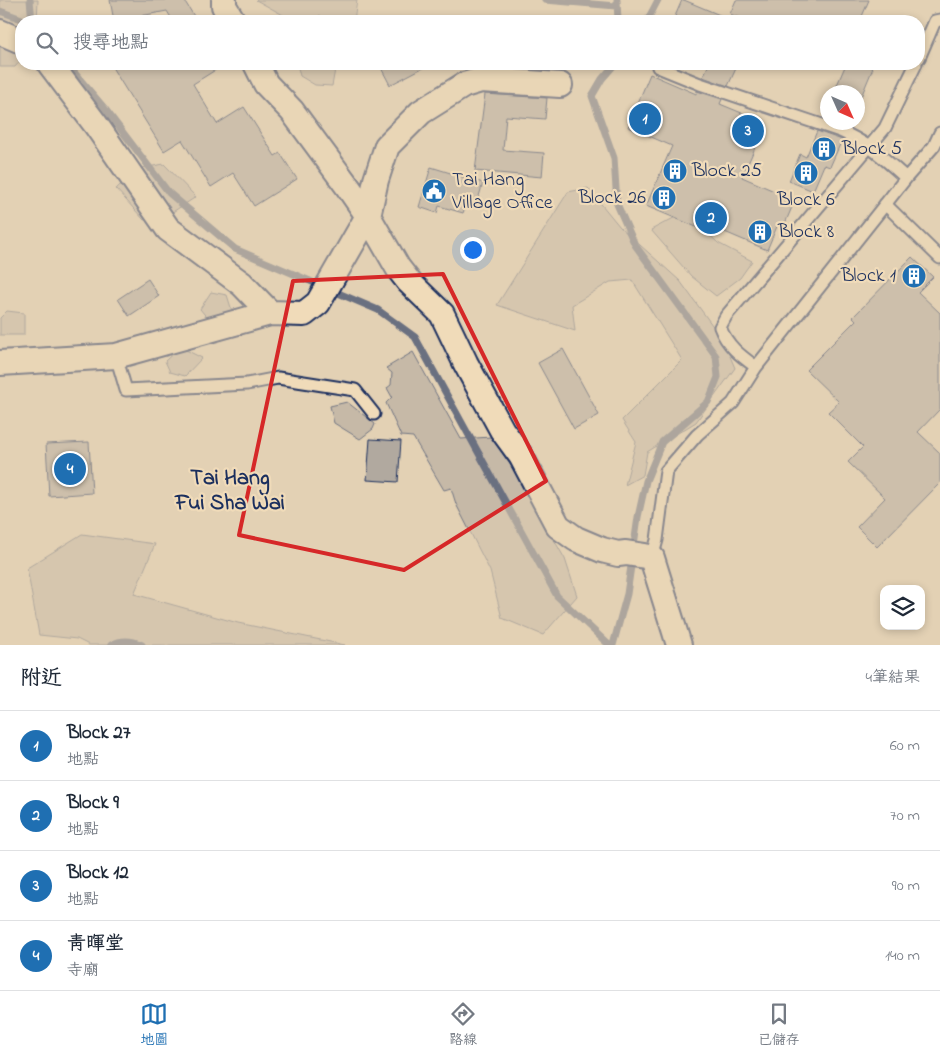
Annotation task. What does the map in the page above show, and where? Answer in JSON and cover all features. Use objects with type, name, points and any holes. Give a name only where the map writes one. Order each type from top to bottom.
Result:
[{"type":"street","points":[[224,0],[224,6],[230,15]]},
{"type":"street","points":[[0,32],[15,38]]},
{"type":"street","points":[[55,70],[96,125],[168,229],[200,255],[242,284],[270,313]]},
{"type":"street","points":[[259,70],[266,84],[292,111],[368,216],[398,268],[409,282],[442,314],[466,364],[502,430],[520,456],[558,526],[576,539],[602,550],[618,554],[641,556],[679,645]]},
{"type":"street","points":[[0,363],[116,356],[270,313],[304,314],[318,303],[368,216],[376,180],[387,146],[421,112],[464,85],[481,80],[560,85]]},
{"type":"lane","points":[[925,44],[935,21],[940,20]]},
{"type":"lane","points":[[666,70],[708,87],[859,139],[871,147],[906,178]]},
{"type":"lane","points":[[756,367],[739,355],[724,338],[720,328],[726,316],[886,128],[913,70]]},
{"type":"lane","points":[[641,556],[656,540],[666,471],[698,435],[733,403],[756,367],[885,204],[934,146],[940,133]]},
{"type":"lane","points":[[885,204],[940,258]]},
{"type":"lane","points":[[116,356],[126,390],[247,384],[278,378],[355,390],[374,414]]},
{"type":"highlighted area","points":[[443,274],[546,481],[404,570],[239,535],[293,281]]},
{"type":"shaded area","points":[[0,0],[38,0],[37,15],[15,15],[15,67],[0,67]]},
{"type":"shaded area","points":[[256,0],[357,0],[355,15],[283,15]]},
{"type":"shaded area","points":[[298,70],[335,70],[332,86],[315,85],[300,76]]},
{"type":"shaded area","points":[[164,164],[196,197],[171,213],[144,220],[116,189],[137,169]]},
{"type":"shaded area","points":[[588,188],[620,227],[680,281],[723,340],[735,368],[696,422],[647,452],[643,475],[625,485],[636,442],[622,420],[682,360],[632,280],[610,282],[572,305],[575,331],[497,305],[568,192]]},
{"type":"shaded area","points":[[685,212],[718,243],[752,261],[740,278],[716,296],[691,276],[651,230]]},
{"type":"shaded area","points":[[211,292],[227,295],[233,314],[209,320],[200,309]]},
{"type":"shaded area","points":[[7,311],[24,313],[24,335],[0,335],[0,318]]},
{"type":"shaded area","points":[[180,347],[202,358],[185,376],[170,372],[165,361]]},
{"type":"shaded area","points":[[413,352],[461,439],[491,437],[541,509],[553,538],[565,559],[577,596],[543,635],[502,618],[490,571],[456,504],[451,488],[444,490],[413,437],[401,436],[386,403],[392,397],[387,388],[391,385],[392,373],[386,368]]},
{"type":"shaded area","points":[[347,402],[375,424],[373,429],[360,439],[334,423],[330,406]]},
{"type":"shaded area","points":[[82,534],[155,544],[134,594],[238,623],[345,645],[89,645],[77,639],[39,635],[27,568]]},
{"type":"building","points":[[110,0],[184,0],[193,15],[169,15],[167,11],[146,15],[113,15]]},
{"type":"building","points":[[682,0],[684,0],[720,15],[676,15]]},
{"type":"building","points":[[736,0],[869,0],[863,15],[730,14]]},
{"type":"building","points":[[114,70],[215,70],[193,84],[217,124],[244,107],[275,156],[280,153],[297,179],[254,206],[233,173],[211,187],[182,140],[164,151]]},
{"type":"building","points":[[382,70],[419,70],[390,85]]},
{"type":"building","points":[[706,70],[735,70],[728,86],[703,77]]},
{"type":"building","points":[[843,70],[872,70],[865,87],[865,85],[837,85]]},
{"type":"building","points":[[650,74],[696,94],[697,91],[722,99],[720,104],[766,123],[742,177],[795,200],[784,226],[778,224],[767,250],[720,230],[718,236],[646,206],[672,146],[628,127]]},
{"type":"building","points":[[485,94],[547,98],[545,119],[506,116],[503,150],[544,153],[542,177],[475,171]]},
{"type":"building","points":[[817,131],[842,140],[830,167],[824,165],[813,191],[789,181],[800,154],[806,157]]},
{"type":"building","points":[[431,167],[483,183],[476,206],[467,203],[463,213],[439,206],[437,213],[419,207]]},
{"type":"building","points":[[912,257],[933,277],[918,292],[940,313],[940,409],[918,432],[940,453],[940,483],[877,547],[857,527],[885,498],[848,462],[863,447],[828,412],[839,402],[806,370],[856,320],[853,317]]},
{"type":"building","points":[[148,279],[159,296],[129,316],[118,299]]},
{"type":"building","points":[[563,349],[599,415],[574,429],[538,363]]},
{"type":"building","points":[[370,439],[401,441],[398,482],[367,480]]},
{"type":"building","points":[[89,442],[92,493],[49,496],[46,444]]},
{"type":"waterway","points":[[30,0],[31,15]]},
{"type":"waterway","points":[[545,0],[616,6]]},
{"type":"waterway","points":[[617,0],[618,15]]},
{"type":"waterway","points":[[650,15],[658,0]]},
{"type":"waterway","points":[[0,11],[15,17]]},
{"type":"waterway","points":[[72,70],[106,110],[169,193],[235,249],[378,310],[415,337],[557,596],[609,645]]},
{"type":"waterway","points":[[610,70],[592,96],[614,158],[617,204],[635,245],[716,356],[718,377],[708,402],[662,442],[646,481],[638,517],[627,594],[613,645]]},
{"type":"waterway","points":[[111,645],[127,641],[142,645]]},
{"type":"place","name":"Block 27","points":[[645,119]]},
{"type":"place","name":"Block 12","points":[[748,131]]},
{"type":"place","name":"Block 5","points":[[824,149]]},
{"type":"place","name":"Block 25","points":[[675,171]]},
{"type":"place","name":"Block 6","points":[[806,173]]},
{"type":"place","name":"Tai Hang Village Office","points":[[434,191]]},
{"type":"place","name":"Block 26","points":[[664,198]]},
{"type":"place","name":"Block 9","points":[[711,218]]},
{"type":"place","name":"Block 8","points":[[760,232]]},
{"type":"place","name":"Block 1","points":[[914,276]]},
{"type":"place","name":"青暉堂","points":[[70,469]]},
{"type":"district","name":"Tai Hang Fui Sha Wai","points":[[230,492]]}]
